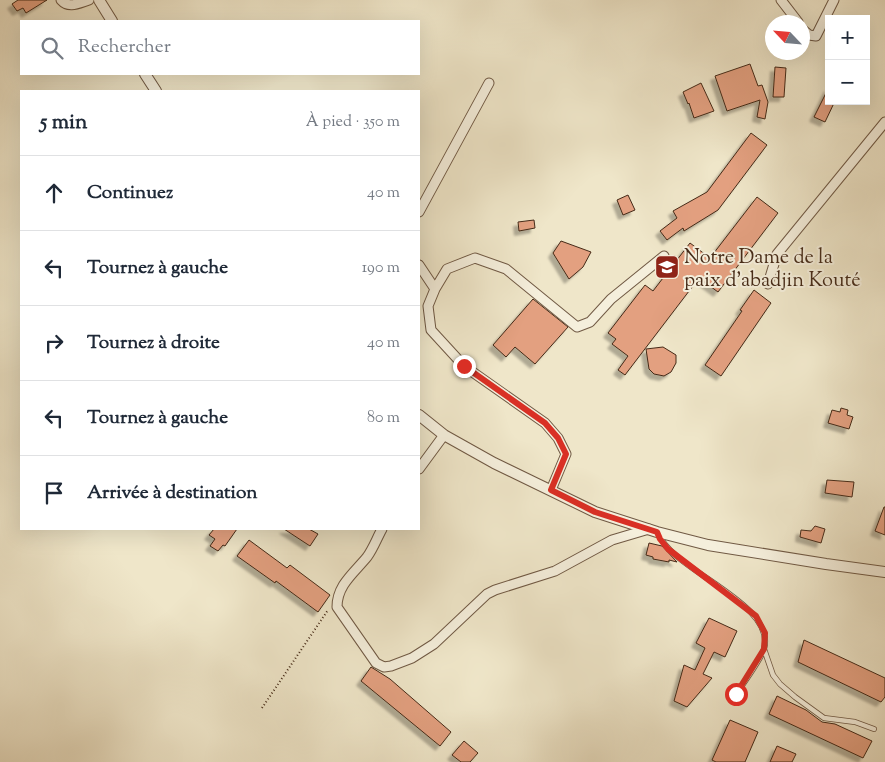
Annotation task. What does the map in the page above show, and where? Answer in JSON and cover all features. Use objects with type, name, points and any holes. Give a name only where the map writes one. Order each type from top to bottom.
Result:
[{"type":"street","points":[[61,0],[64,4],[72,6],[89,0]]},
{"type":"street","points":[[99,0],[111,20]]},
{"type":"street","points":[[781,0],[793,15]]},
{"type":"street","points":[[810,35],[816,36],[834,0]]},
{"type":"street","points":[[146,75],[155,90]]},
{"type":"street","points":[[420,210],[489,83]]},
{"type":"street","points":[[768,284],[777,254],[885,122]]},
{"type":"street","points":[[551,490],[566,454],[558,438],[545,423],[464,366],[431,330],[428,306],[434,289],[447,269],[475,258],[506,269],[577,327],[590,322],[611,299],[664,256]]},
{"type":"street","points":[[420,267],[434,289]]},
{"type":"street","points":[[420,416],[444,435],[494,463],[595,512],[708,545],[885,572]]},
{"type":"street","points":[[420,468],[444,435]]},
{"type":"street","points":[[381,530],[368,555],[342,585],[337,596],[337,606],[376,662],[384,666],[392,666],[412,658],[434,644],[487,594],[555,571],[612,540],[653,530]]},
{"type":"lane","points":[[653,530],[668,549],[756,616],[765,633],[764,649],[773,675],[780,684],[824,718],[855,722],[874,729]]},
{"type":"lane","points":[[736,694],[764,649]]},
{"type":"path","points":[[262,708],[337,596]]},
{"type":"building","points":[[18,0],[47,0],[26,13],[23,8],[17,11],[12,4]]},
{"type":"building","points":[[750,64],[758,86],[762,85],[768,102],[765,119],[757,117],[760,100],[727,111],[715,76]]},
{"type":"building","points":[[775,67],[786,68],[784,97],[773,97]]},
{"type":"building","points":[[701,83],[714,111],[694,118],[683,92]]},
{"type":"building","points":[[825,95],[825,105],[833,105],[825,122],[814,117]]},
{"type":"building","points":[[751,133],[767,145],[718,210],[684,231],[683,228],[667,240],[660,231],[677,218],[673,211],[707,192]]},
{"type":"building","points":[[628,195],[635,210],[623,215],[617,200]]},
{"type":"building","points":[[757,197],[778,213],[718,292],[699,278],[625,375],[618,370],[628,356],[612,344],[616,339],[608,333],[645,285],[653,291],[690,243],[710,258]]},
{"type":"building","points":[[534,220],[535,228],[519,231],[518,222]]},
{"type":"building","points":[[561,241],[591,252],[583,267],[569,279],[553,253]]},
{"type":"building","points":[[754,290],[771,303],[721,376],[705,365]]},
{"type":"building","points":[[533,299],[568,327],[535,364],[515,347],[506,357],[493,345]]},
{"type":"building","points":[[663,347],[676,355],[676,363],[671,372],[664,376],[654,374],[649,369],[646,349]]},
{"type":"building","points":[[841,408],[848,410],[847,415],[853,417],[849,429],[828,423],[832,410],[840,412]]},
{"type":"building","points":[[827,480],[854,482],[852,497],[825,493]]},
{"type":"building","points":[[885,507],[885,535],[875,531]]},
{"type":"building","points":[[815,526],[825,529],[821,543],[800,537],[801,530],[811,531]]},
{"type":"building","points":[[213,530],[236,530],[225,546],[223,545],[218,551],[210,546],[215,539],[209,535]]},
{"type":"building","points":[[286,530],[311,530],[318,534],[310,546]]},
{"type":"building","points":[[249,540],[287,568],[290,565],[330,595],[318,612],[276,581],[275,583],[237,556]]},
{"type":"building","points":[[649,543],[662,546],[677,562],[653,559],[653,557],[646,555]]},
{"type":"building","points":[[709,618],[737,631],[725,657],[714,652],[703,674],[712,678],[687,707],[674,701],[684,665],[695,670],[705,648],[696,643]]},
{"type":"building","points":[[804,640],[885,678],[885,697],[881,702],[798,662]]},
{"type":"building","points":[[371,667],[390,679],[451,732],[440,746],[361,681]]},
{"type":"building","points":[[777,696],[806,710],[822,722],[835,724],[872,741],[863,758],[769,714]]},
{"type":"building","points":[[730,720],[758,732],[745,762],[716,762],[712,760]]},
{"type":"building","points":[[464,741],[478,753],[470,762],[461,762],[452,755]]},
{"type":"building","points":[[777,746],[796,754],[792,762],[770,762]]},
{"type":"place","name":"Notre Dame de la paix d'abadjin Kouté","points":[[667,267]]},
{"type":"route","points":[[464,366],[545,423],[558,438],[566,454],[551,490],[595,512],[657,532],[668,549],[756,616],[765,633],[764,649],[736,694]]}]
